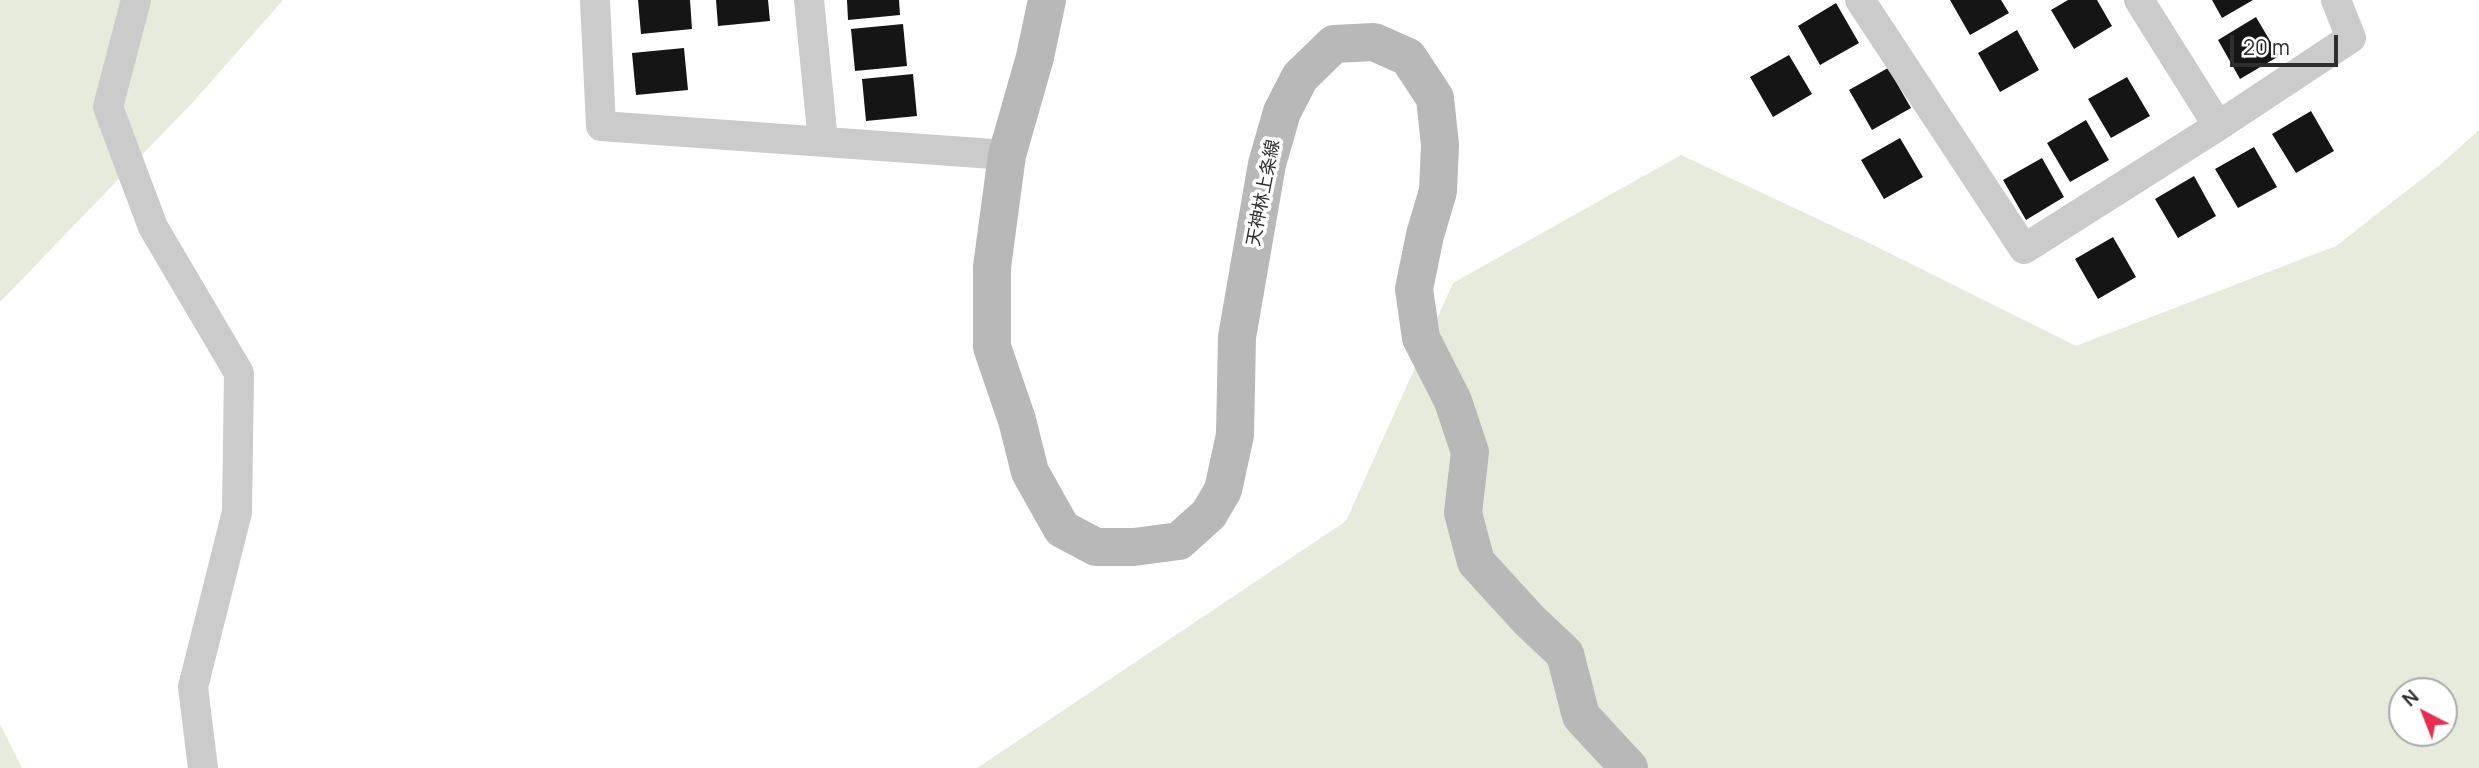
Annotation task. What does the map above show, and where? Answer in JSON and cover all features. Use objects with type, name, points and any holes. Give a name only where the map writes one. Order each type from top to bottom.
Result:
[{"type":"main road","name":"天神林上条線","points":[[1047,0],[1035,57],[1007,155],[992,267],[992,347],[1017,420],[1030,472],[1062,528],[1096,547],[1134,547],[1178,541],[1209,514],[1223,490],[1235,435],[1237,337],[1267,164],[1282,112],[1300,77],[1334,44],[1374,42],[1408,57],[1435,98],[1440,145],[1438,191],[1416,276],[1415,301],[1420,338],[1454,401],[1470,452],[1463,513],[1476,562],[1529,620],[1565,654],[1581,716],[1629,768]]},
{"type":"street","points":[[136,0],[108,107],[153,227],[239,373],[237,512],[193,687],[203,768]]},
{"type":"street","points":[[595,0],[601,126],[1007,155]]},
{"type":"street","points":[[809,0],[823,141]]},
{"type":"street","points":[[1860,0],[2024,249],[2351,38],[2336,0]]},
{"type":"street","points":[[2138,0],[2218,126]]},
{"type":"green space","points":[[0,0],[283,0],[194,101],[0,302]]},
{"type":"green space","points":[[2479,130],[2479,768],[977,768],[1346,521],[1453,283],[1681,155],[1869,243],[2076,346],[2336,246],[2441,164]]},
{"type":"green space","points":[[0,724],[22,768],[0,768]]},
{"type":"building","points":[[638,0],[690,0],[692,29],[641,34]]},
{"type":"building","points":[[716,0],[768,0],[770,21],[718,26]]},
{"type":"building","points":[[847,0],[899,0],[900,15],[848,20]]},
{"type":"building","points":[[1950,0],[2001,0],[2009,13],[1970,35]]},
{"type":"building","points":[[2068,0],[2097,0],[2112,26],[2074,49],[2051,10]]},
{"type":"building","points":[[2212,0],[2253,0],[2222,18]]},
{"type":"building","points":[[1836,3],[1859,43],[1820,65],[1798,26]]},
{"type":"building","points":[[2256,17],[2279,56],[2240,79],[2218,40]]},
{"type":"building","points":[[903,24],[907,66],[855,71],[851,29]]},
{"type":"building","points":[[2017,30],[2039,70],[2000,92],[1978,53]]},
{"type":"building","points":[[684,48],[688,90],[636,95],[632,53]]},
{"type":"building","points":[[1789,55],[1812,94],[1773,117],[1750,77]]},
{"type":"building","points":[[1888,68],[1911,108],[1872,130],[1849,90]]},
{"type":"building","points":[[913,74],[917,116],[866,121],[862,79]]},
{"type":"building","points":[[2127,77],[2150,116],[2111,138],[2088,99]]},
{"type":"building","points":[[2311,111],[2334,151],[2296,173],[2272,134]]},
{"type":"building","points":[[2086,120],[2109,160],[2070,182],[2047,143]]},
{"type":"building","points":[[1900,138],[1923,177],[1884,199],[1861,160]]},
{"type":"building","points":[[2254,147],[2277,187],[2238,208],[2215,169]]},
{"type":"building","points":[[2042,158],[2064,197],[2026,220],[2003,180]]},
{"type":"building","points":[[2194,176],[2216,216],[2178,238],[2155,199]]},
{"type":"building","points":[[2113,237],[2136,277],[2098,299],[2075,259]]}]
